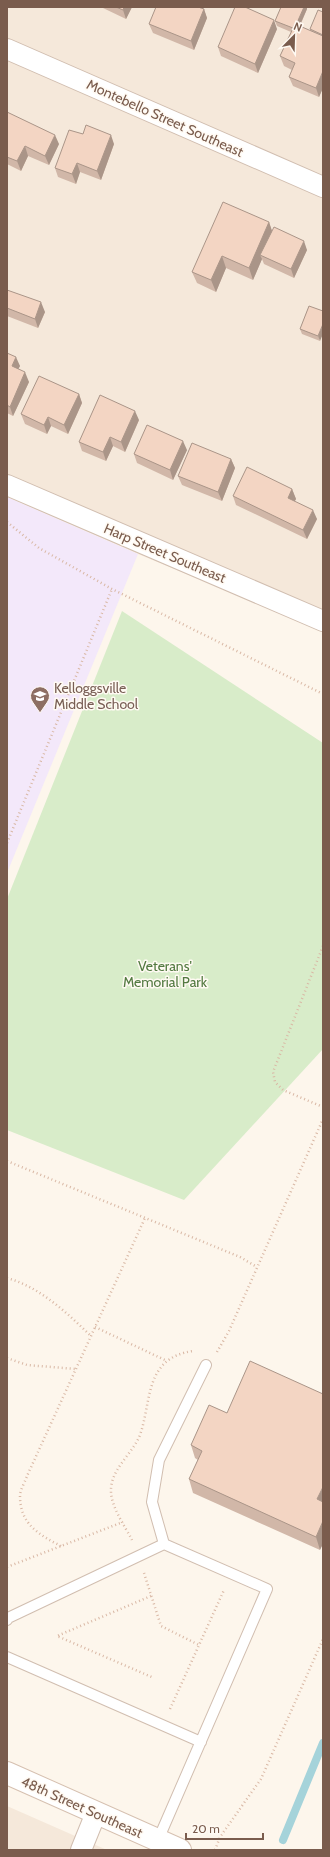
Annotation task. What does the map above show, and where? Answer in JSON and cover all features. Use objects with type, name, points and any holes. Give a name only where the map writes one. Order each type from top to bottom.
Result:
[{"type":"street","name":"Montebello Street Southeast","points":[[7,49],[323,187]]},
{"type":"street","name":"Harp Street Southeast","points":[[7,485],[323,621]]},
{"type":"street","name":"48th Street Southeast","points":[[7,1773],[180,1850]]},
{"type":"street","points":[[81,1850],[96,1812]]},
{"type":"lane","points":[[164,1544],[152,1502],[159,1460],[206,1365]]},
{"type":"lane","points":[[7,1620],[8,1618],[164,1544],[267,1589],[158,1840]]},
{"type":"lane","points":[[7,1657],[200,1742]]},
{"type":"path","points":[[7,522],[39,548],[112,589],[323,694]]},
{"type":"path","points":[[7,843],[112,589]]},
{"type":"path","points":[[323,946],[273,1072],[275,1082],[283,1090],[323,1107]]},
{"type":"path","points":[[7,1161],[240,1257],[257,1267]]},
{"type":"path","points":[[61,1546],[31,1528],[23,1515],[20,1495],[27,1476],[145,1218]]},
{"type":"path","points":[[7,1278],[19,1281],[58,1305],[91,1336]]},
{"type":"path","points":[[95,1327],[167,1361]]},
{"type":"path","points":[[7,1358],[27,1365],[76,1369]]},
{"type":"path","points":[[7,1567],[123,1522]]},
{"type":"path","points":[[162,1726],[231,1573]]},
{"type":"path","points":[[151,1596],[57,1636],[154,1678]]},
{"type":"path","points":[[215,1850],[220,1837],[261,1779],[323,1639]]},
{"type":"shaded area","points":[[7,7],[323,7],[323,630],[138,554],[7,497]]},
{"type":"shaded area","name":"Kelloggsville Middle School","points":[[7,497],[138,554],[7,873]]},
{"type":"shaded area","points":[[7,1806],[107,1850],[7,1850]]},
{"type":"green space","name":"Veterans' Memorial Park","points":[[122,611],[323,743],[323,1049],[184,1200],[7,1130],[7,899]]},
{"type":"building","points":[[116,7],[124,7],[123,10]]},
{"type":"building","points":[[156,7],[198,7],[204,9],[191,41],[149,24]]},
{"type":"building","points":[[235,7],[245,7],[274,20],[255,64],[218,47]]},
{"type":"building","points":[[281,7],[304,7],[296,25],[295,24],[293,28],[275,21]]},
{"type":"building","points":[[318,10],[323,12],[323,35],[310,29]]},
{"type":"building","points":[[295,24],[323,36],[323,71],[316,88],[289,77],[295,63],[280,56]]},
{"type":"building","points":[[7,112],[55,135],[45,156],[25,146],[17,161],[7,157]]},
{"type":"building","points":[[86,125],[111,135],[97,171],[77,163],[72,174],[55,168],[69,130],[83,134]]},
{"type":"building","points":[[223,202],[269,222],[249,268],[222,256],[211,280],[192,272]]},
{"type":"building","points":[[274,227],[304,241],[291,269],[260,255]]},
{"type":"building","points":[[7,290],[41,302],[35,319],[7,308]]},
{"type":"building","points":[[309,306],[323,311],[323,324],[318,336],[300,329]]},
{"type":"building","points":[[7,353],[16,357],[12,366],[25,372],[10,407],[7,405]]},
{"type":"building","points":[[39,376],[79,394],[64,425],[48,417],[44,425],[21,414]]},
{"type":"building","points":[[100,395],[135,411],[121,442],[110,437],[103,452],[79,442]]},
{"type":"building","points":[[147,425],[183,441],[170,470],[134,454]]},
{"type":"building","points":[[192,443],[231,459],[218,492],[178,476]]},
{"type":"building","points":[[247,467],[292,489],[288,498],[313,510],[303,530],[233,496]]},
{"type":"building","points":[[250,1361],[323,1394],[323,1487],[317,1499],[323,1502],[323,1521],[316,1537],[189,1479],[202,1451],[191,1445],[209,1405],[227,1413]]},
{"type":"waterway","points":[[283,1840],[323,1743]]},
{"type":"place","name":"Kelloggsville Middle School","points":[[40,713]]}]
